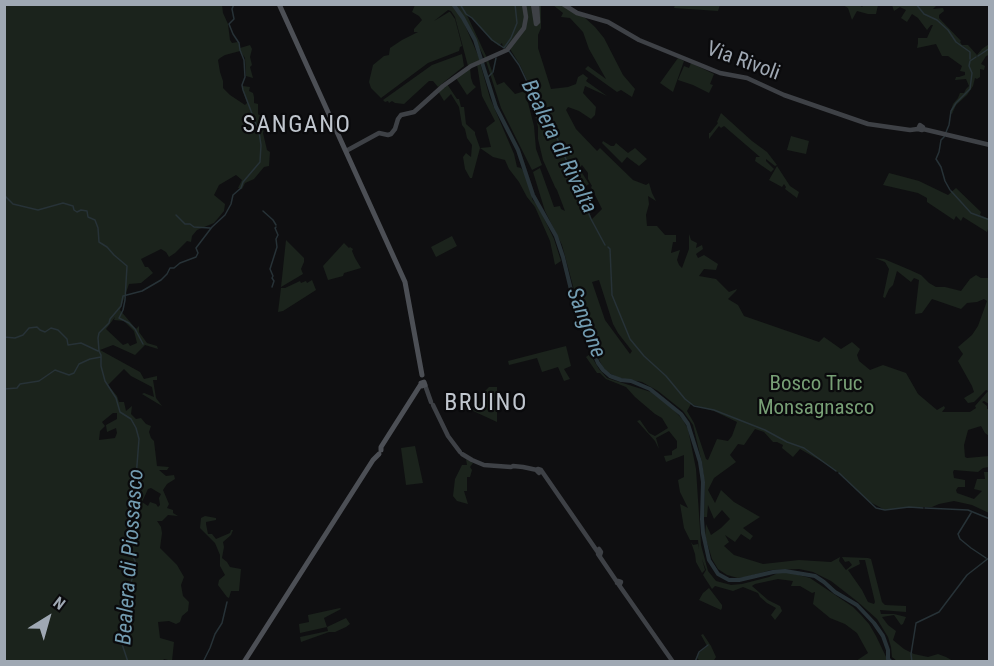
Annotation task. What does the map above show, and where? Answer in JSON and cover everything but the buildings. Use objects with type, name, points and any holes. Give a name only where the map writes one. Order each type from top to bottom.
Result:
[{"type":"main road","points":[[244,662],[423,382],[405,282],[279,4]]},
{"type":"street","points":[[346,151],[379,134],[391,134],[399,117],[403,114],[413,113],[447,83],[478,63],[508,50],[524,28],[526,22],[524,4]]},
{"type":"street","points":[[533,4],[536,24],[538,22],[537,4]]},
{"type":"street","name":"Via Rivoli","points":[[563,4],[577,13],[611,23],[635,38],[720,74],[754,81],[867,124],[910,130],[920,129],[990,145]]},
{"type":"street","points":[[423,382],[450,441],[462,453],[475,462],[487,465],[523,467],[537,471],[547,480],[673,662]]},
{"type":"green space","points":[[675,4],[720,5],[718,11],[674,8]]},
{"type":"green space","points":[[4,5],[222,5],[232,43],[238,42],[240,48],[250,45],[252,49],[250,67],[253,78],[246,76],[245,58],[240,51],[225,55],[218,60],[223,88],[245,105],[247,103],[242,88],[243,86],[250,87],[249,91],[253,93],[254,103],[258,104],[258,114],[262,115],[266,124],[263,133],[267,150],[270,152],[269,166],[264,167],[254,179],[245,183],[242,189],[238,188],[242,180],[236,175],[219,185],[214,195],[225,204],[224,211],[214,223],[197,230],[191,242],[187,241],[169,257],[161,249],[141,259],[145,267],[153,273],[141,283],[129,284],[120,310],[136,329],[139,326],[139,332],[147,343],[157,346],[158,349],[145,345],[135,355],[113,345],[100,350],[140,372],[144,379],[157,376],[157,380],[153,380],[156,398],[162,406],[142,394],[154,397],[152,387],[131,376],[124,369],[108,385],[119,402],[124,402],[126,411],[132,406],[131,414],[151,426],[149,432],[154,441],[157,466],[169,467],[167,470],[159,470],[166,476],[174,475],[175,479],[163,490],[169,504],[167,508],[173,510],[173,513],[178,516],[168,515],[162,521],[157,521],[162,533],[160,548],[177,565],[184,577],[181,585],[183,596],[189,602],[188,611],[182,616],[180,622],[176,624],[169,621],[158,622],[160,638],[174,642],[172,661],[164,659],[162,662],[5,661]],"holes":[[[115,317],[114,320],[124,321],[134,331],[137,343],[130,346],[128,343],[123,345],[106,329]],[[113,413],[117,413],[117,419],[106,425],[107,432],[116,428],[115,438],[99,440],[100,431],[105,426],[102,422]],[[151,488],[161,494],[158,507],[150,502],[148,506],[142,502],[148,489]]]},
{"type":"green space","name":"Bosco Truc Monsagnasco","points":[[415,5],[541,5],[538,48],[551,89],[576,84],[578,77],[583,74],[588,78],[586,81],[607,96],[585,86],[583,93],[596,107],[595,115],[591,119],[568,107],[566,110],[576,129],[597,151],[600,148],[633,180],[646,185],[649,183],[656,201],[648,196],[647,226],[657,226],[665,235],[676,235],[676,242],[673,242],[671,253],[680,250],[677,260],[679,265],[682,268],[689,249],[689,234],[691,240],[697,243],[696,248],[702,245],[703,249],[696,254],[698,258],[704,255],[718,264],[716,270],[704,269],[699,276],[716,279],[729,292],[737,289],[728,299],[738,305],[744,316],[819,342],[824,337],[841,349],[852,342],[860,349],[857,355],[859,361],[870,370],[883,365],[906,373],[918,394],[937,410],[944,406],[942,412],[970,412],[976,408],[975,406],[988,391],[986,390],[974,402],[968,403],[964,398],[974,392],[958,361],[963,354],[958,347],[972,335],[978,326],[987,301],[984,299],[967,303],[961,309],[932,299],[922,313],[915,314],[919,280],[914,278],[911,282],[897,271],[893,285],[885,298],[883,297],[889,269],[885,262],[875,258],[884,259],[921,275],[936,287],[961,291],[976,275],[989,278],[989,404],[982,402],[989,409],[989,436],[981,426],[968,430],[964,445],[965,457],[989,456],[989,467],[978,472],[954,470],[953,472],[954,478],[965,480],[965,487],[958,487],[957,493],[974,499],[982,491],[974,489],[977,479],[985,479],[984,472],[989,472],[989,513],[972,505],[954,501],[932,507],[885,510],[868,501],[839,473],[821,461],[800,449],[793,457],[782,448],[783,445],[773,442],[764,432],[755,429],[744,445],[738,444],[730,455],[736,462],[714,478],[708,490],[715,503],[721,490],[734,502],[760,517],[743,528],[753,536],[750,540],[741,534],[735,542],[725,535],[729,542],[724,546],[734,555],[763,564],[799,560],[831,562],[840,557],[839,561],[846,570],[852,565],[849,561],[845,562],[842,557],[871,559],[882,602],[885,605],[906,606],[906,612],[880,610],[881,614],[894,614],[906,617],[901,625],[894,615],[882,617],[896,631],[893,640],[914,654],[928,657],[938,654],[953,661],[897,661],[892,657],[888,637],[877,619],[831,581],[813,572],[799,569],[771,570],[738,578],[718,569],[712,559],[705,536],[706,524],[711,535],[730,519],[722,510],[714,519],[708,505],[707,517],[704,517],[705,485],[693,425],[683,411],[658,391],[642,382],[619,378],[604,370],[595,351],[577,301],[562,245],[545,211],[533,172],[540,168],[554,207],[560,206],[565,211],[543,160],[527,80],[510,49],[503,48],[502,43],[499,46],[491,40],[467,15],[487,58],[485,59],[466,21],[464,23],[480,60],[468,66],[455,17],[451,11],[448,10],[434,21],[450,12],[455,19],[462,46],[459,51],[428,63],[381,98],[371,88],[369,82],[373,65],[384,56],[389,55],[390,48],[418,32],[414,32],[414,29],[422,20],[412,12]],"holes":[[[582,165],[588,173],[591,187],[602,209],[592,219],[580,190],[589,184],[579,168]],[[599,280],[613,324],[632,351],[630,354],[605,320],[592,282]],[[691,404],[714,411],[737,422],[728,441],[717,439],[708,460],[687,411]],[[859,560],[865,560],[874,604],[868,602],[848,570],[860,564]]]},
{"type":"green space","points":[[553,5],[561,5],[583,16],[595,27],[604,38],[623,75],[635,89],[632,97],[621,90],[617,92],[585,69],[588,66],[606,79],[589,49],[583,32],[570,18],[561,17],[563,13]]},
{"type":"green space","points":[[843,5],[862,7],[878,5],[876,14],[857,11],[852,20],[848,8]]},
{"type":"green space","points":[[892,5],[937,5],[933,9],[943,8],[944,11],[939,18],[961,41],[962,45],[968,45],[977,55],[989,44],[989,55],[981,64],[985,66],[984,70],[980,69],[980,77],[975,78],[973,86],[956,105],[952,114],[950,113],[953,104],[960,93],[964,93],[969,86],[966,79],[955,80],[956,77],[965,75],[965,72],[960,71],[962,66],[948,56],[942,56],[936,44],[917,48],[918,38],[927,38],[933,25],[927,30],[912,14],[907,22],[901,18],[906,10],[900,7],[894,11]]},
{"type":"green space","points":[[462,54],[464,66],[438,87],[433,81],[429,81],[404,104],[392,101],[389,103],[383,100],[432,65]]},
{"type":"green space","points":[[678,58],[684,61],[673,92],[660,83]]},
{"type":"green space","points":[[488,60],[497,85],[504,82],[515,94],[525,91],[534,126],[536,149],[542,165],[532,170],[501,108],[486,61]]},
{"type":"green space","points":[[480,63],[490,98],[514,154],[517,167],[521,168],[529,178],[532,199],[538,206],[554,239],[561,261],[555,265],[550,241],[535,207],[505,160],[493,157],[480,148],[491,147],[486,128],[495,121],[482,96],[477,64]]},
{"type":"green space","points":[[691,63],[714,74],[710,84],[713,85],[709,93],[678,80],[684,66],[689,68]]},
{"type":"green space","points":[[470,68],[471,78],[476,87],[467,95],[456,78]]},
{"type":"green space","points":[[447,84],[459,99],[461,107],[464,107],[466,124],[475,132],[480,148],[472,178],[470,178],[465,169],[463,157],[466,153],[471,157],[472,145],[462,125],[459,107],[451,94],[444,101],[438,91]]},
{"type":"green space","points":[[721,113],[767,152],[777,165],[775,166],[766,159],[774,169],[771,172],[755,161],[756,157],[760,157],[724,126],[721,128],[719,126],[709,139],[709,133],[718,123]]},
{"type":"green space","points":[[791,136],[809,141],[806,154],[787,150]]},
{"type":"green space","points":[[603,141],[611,146],[616,143],[628,153],[635,148],[647,159],[639,166],[627,157],[622,163],[602,143]]},
{"type":"green space","points":[[777,166],[790,186],[799,192],[797,198],[785,189],[784,184],[782,187],[769,180]]},
{"type":"green space","points":[[889,173],[919,181],[948,195],[956,188],[981,212],[980,215],[989,219],[989,230],[987,232],[963,217],[961,221],[956,216],[954,220],[927,202],[927,198],[918,193],[883,185]]},
{"type":"green space","points":[[452,236],[457,246],[436,257],[431,247]]},
{"type":"green space","points":[[286,240],[304,258],[301,269],[303,274],[281,287]]},
{"type":"green space","points":[[344,243],[353,249],[361,268],[328,280],[323,266]]},
{"type":"green space","points":[[312,280],[316,290],[278,312],[281,288],[300,281],[307,283]]},
{"type":"green space","points":[[566,346],[571,366],[564,369],[570,379],[564,381],[558,367],[542,372],[537,358],[509,365],[508,361]]},
{"type":"green space","points":[[590,354],[607,378],[651,392],[673,409],[688,429],[696,469],[701,545],[708,571],[716,581],[731,585],[742,584],[778,573],[791,573],[810,578],[861,615],[869,624],[888,661],[856,661],[868,653],[857,633],[845,624],[830,618],[813,604],[815,592],[812,593],[800,586],[791,586],[793,581],[778,579],[752,586],[768,600],[780,606],[782,611],[775,620],[771,615],[776,608],[767,603],[758,593],[743,587],[733,591],[715,586],[712,589],[703,575],[706,570],[702,559],[705,570],[702,573],[696,562],[691,542],[693,545],[698,544],[699,549],[698,540],[690,540],[684,528],[680,504],[688,508],[680,492],[678,480],[684,477],[684,455],[666,462],[664,456],[672,455],[672,451],[677,448],[677,441],[669,431],[656,438],[659,449],[637,421],[640,420],[649,433],[655,436],[668,428],[662,418],[626,387],[606,379],[597,373],[586,357]]},
{"type":"green space","points":[[489,387],[497,387],[497,422],[471,410],[479,405],[484,392]]},
{"type":"green space","points":[[415,446],[423,483],[406,485],[401,448]]},
{"type":"green space","points":[[466,459],[473,463],[470,467],[472,470],[470,477],[467,477],[467,491],[464,491],[468,504],[457,501],[453,496],[455,479],[462,465],[467,465]]},
{"type":"green space","points":[[205,516],[216,518],[206,524],[208,534],[212,534],[216,539],[233,530],[223,542],[222,558],[230,567],[241,569],[239,591],[231,591],[229,598],[218,585],[219,580],[225,575],[220,566],[220,555],[215,543],[200,528],[201,518]]},
{"type":"green space","points":[[709,588],[722,605],[721,610],[699,600]]},
{"type":"green space","points":[[340,608],[324,618],[327,627],[300,633],[299,624],[309,622],[308,615]]},
{"type":"green space","points":[[346,618],[350,624],[346,627],[301,642],[300,637],[328,631],[327,627]]},
{"type":"green space","points":[[703,634],[716,657],[714,661],[700,661],[697,658],[707,646],[701,635]]},
{"type":"waterway","name":"Bealera di Piossasco","points":[[128,662],[122,644],[127,620],[126,609],[135,569],[135,561],[130,550],[133,505],[140,493],[140,486],[136,478],[139,439],[131,419],[120,412],[116,398],[105,381],[98,338],[99,333],[121,306],[123,296],[142,291],[161,280],[170,268],[196,257],[198,253],[196,248],[212,227],[225,215],[233,195],[260,162],[259,132],[242,85],[245,77],[244,60],[239,43],[229,24],[234,19],[232,9],[234,4]]},
{"type":"waterway","name":"Sangone","points":[[453,4],[475,40],[496,107],[518,150],[533,195],[556,236],[575,306],[598,363],[610,376],[650,389],[681,414],[688,424],[700,462],[703,482],[703,533],[709,560],[718,574],[729,580],[785,571],[815,576],[835,592],[857,605],[874,623],[883,636],[888,650],[888,659],[891,662]]},
{"type":"waterway","name":"Bealera di Rivalta","points":[[460,4],[466,14],[492,40],[504,48]]},
{"type":"waterway","points":[[504,48],[517,23],[515,4]]},
{"type":"waterway","points":[[916,4],[924,14],[937,20],[956,42],[970,52],[970,59]]},
{"type":"waterway","points":[[978,56],[990,48]]},
{"type":"waterway","name":"Bealera di Rivalta","points":[[509,51],[547,114],[591,219],[605,245]]},
{"type":"waterway","points":[[950,190],[936,159],[941,140],[949,125],[951,111],[970,89],[972,73],[969,66],[970,61],[976,57]]},
{"type":"waterway","points":[[493,72],[496,58]]},
{"type":"waterway","name":"Sangone","points":[[488,77],[492,73]]},
{"type":"waterway","points":[[951,191],[971,213],[990,220]]},
{"type":"waterway","points":[[4,195],[13,204],[38,210],[63,203],[73,206],[77,212],[87,211],[88,217],[95,220],[99,242],[127,266],[125,300],[119,318],[135,329],[143,344]]},
{"type":"waterway","points":[[263,211],[276,225]]},
{"type":"waterway","points":[[176,215],[185,224],[210,228]]},
{"type":"waterway","points":[[272,287],[274,281],[270,269],[277,247],[276,227]]},
{"type":"waterway","name":"Bealera di Rivalta","points":[[608,247],[610,249],[612,295],[630,339],[685,399],[694,406],[714,410],[804,448],[836,471]]},
{"type":"waterway","points":[[4,337],[15,338],[23,335],[29,328],[37,327],[45,332],[51,328],[58,330],[67,339],[68,345],[81,343],[98,351]]},
{"type":"waterway","points":[[4,389],[17,388],[20,384],[39,381],[55,370],[69,375],[74,373],[79,364],[101,357]]},
{"type":"waterway","name":"Bealera di Rivalta","points":[[839,473],[876,508],[885,510],[923,508]]},
{"type":"waterway","name":"Bealera di Rivalta","points":[[925,508],[968,510],[990,519]]},
{"type":"waterway","points":[[971,513],[958,534],[960,539],[986,558]]},
{"type":"waterway","points":[[912,662],[911,654],[916,623],[939,612],[967,575],[990,557]]},
{"type":"waterway","points":[[203,662],[222,623],[227,602]]},
{"type":"waterway","points":[[695,662],[699,652],[708,645]]},
{"type":"district","name":"SANGANO","points":[[297,126]]},
{"type":"district","name":"BRUINO","points":[[486,404]]}]
